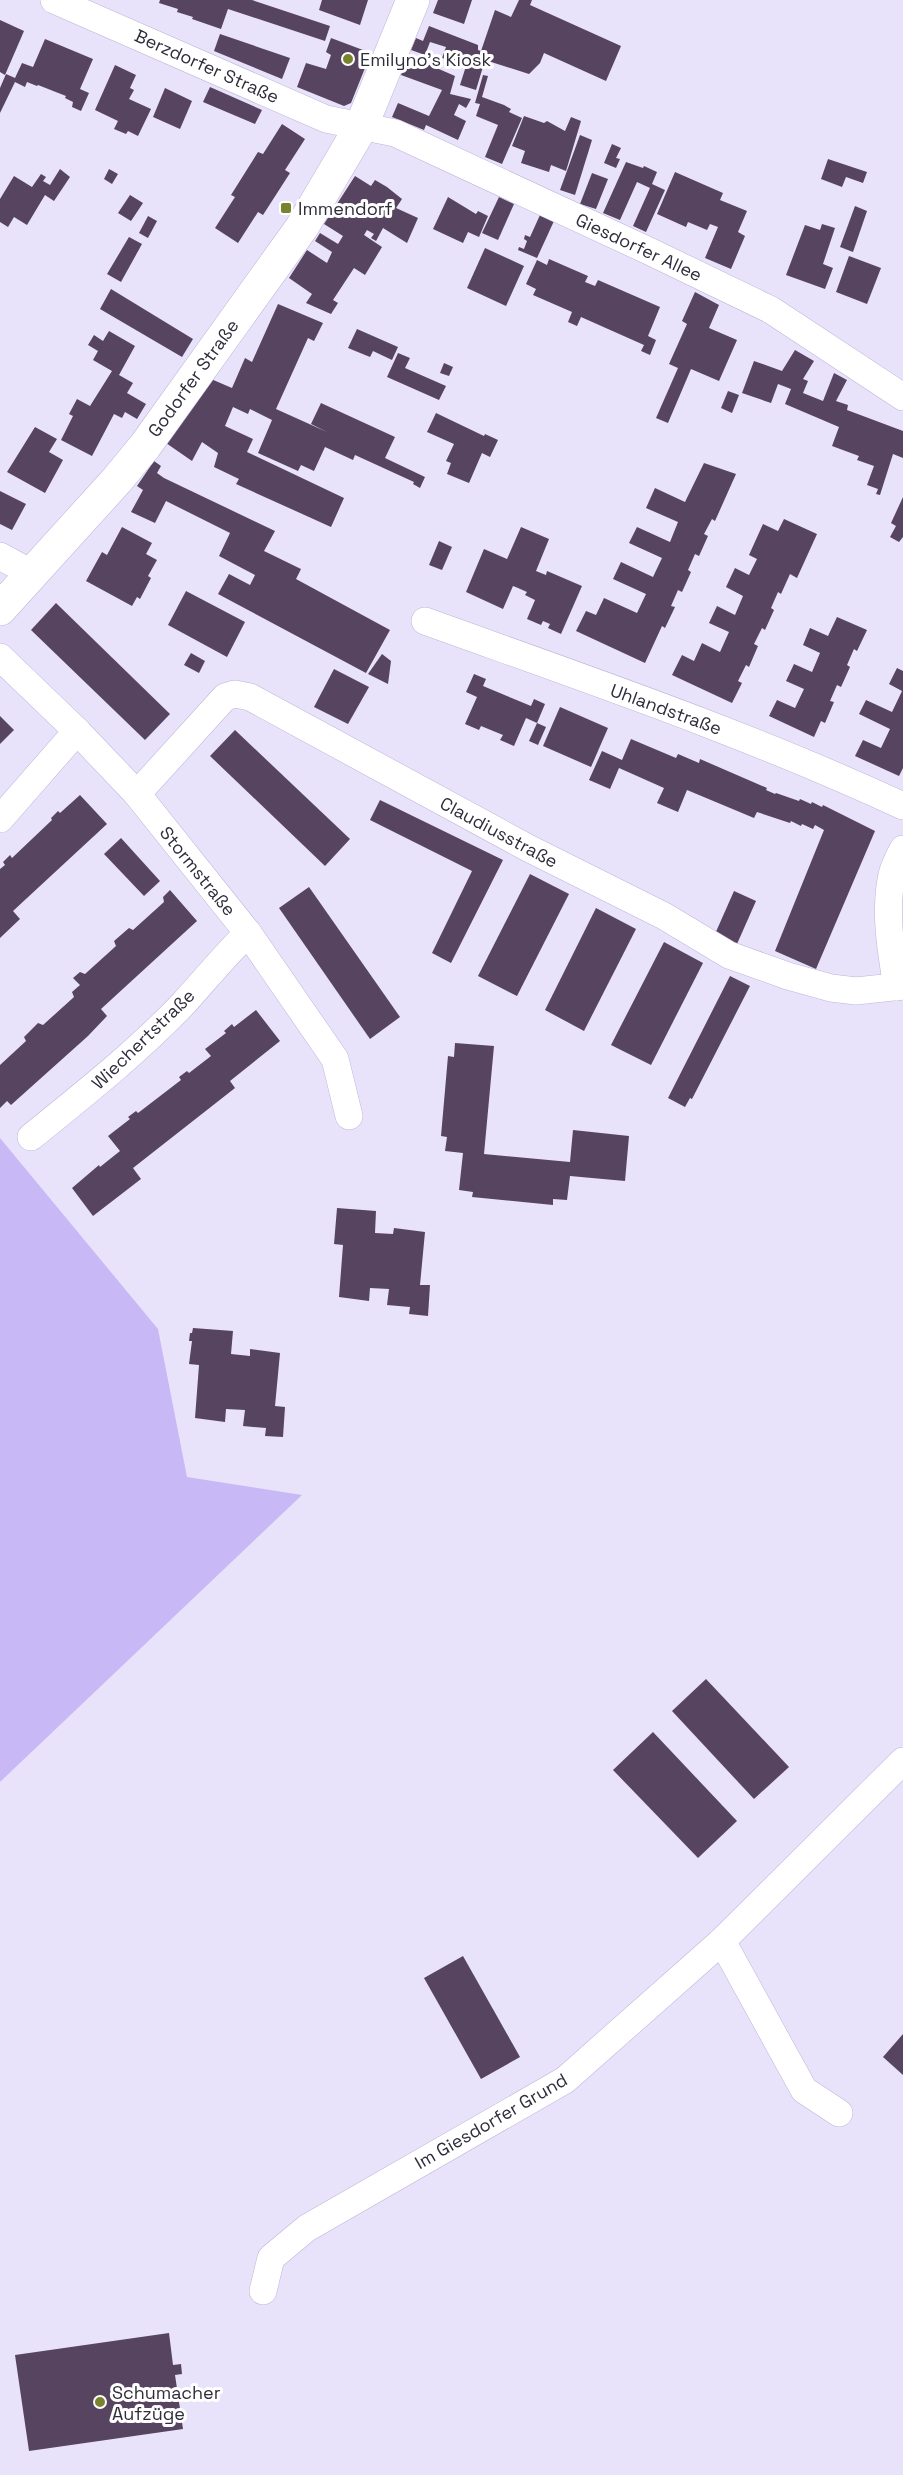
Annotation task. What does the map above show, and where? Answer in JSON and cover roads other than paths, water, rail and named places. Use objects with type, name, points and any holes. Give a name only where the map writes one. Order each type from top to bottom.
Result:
[{"type":"street","name":"Berzdorfer Straße","points":[[54,0],[95,8],[326,119],[361,127]]},
{"type":"street","name":"Godorfer Straße","points":[[0,609],[145,446],[302,227],[361,127],[413,0]]},
{"type":"street","name":"Giesdorfer Allee","points":[[361,127],[395,133],[771,310],[903,397]]},
{"type":"street","points":[[0,556],[33,574]]},
{"type":"street","name":"Uhlandstraße","points":[[425,621],[741,736],[829,772],[903,806]]},
{"type":"street","name":"Stormstraße","points":[[0,657],[77,731],[137,794],[248,933],[335,1059],[349,1116]]},
{"type":"street","name":"Claudiusstraße","points":[[137,794],[225,697],[235,694],[250,697],[528,848],[664,916],[729,955],[788,976],[831,988],[855,991],[900,987]]},
{"type":"street","points":[[0,819],[77,731]]},
{"type":"street","points":[[900,987],[891,955],[888,906],[892,874],[903,849]]},
{"type":"street","name":"Wiechertstraße","points":[[31,1137],[117,1067],[183,1004],[224,956],[248,933]]},
{"type":"street","name":"Im Giesdorfer Grund","points":[[263,2291],[271,2258],[308,2228],[565,2080],[722,1941],[903,1761]]},
{"type":"street","points":[[722,1941],[804,2090],[839,2113]]},
{"type":"place","name":"Emilyno’s Kiosk","points":[[348,59]]},
{"type":"place","name":"Immendorf","points":[[286,208]]},
{"type":"place","name":"Schumacher Aufzüge","points":[[100,2402]]}]
